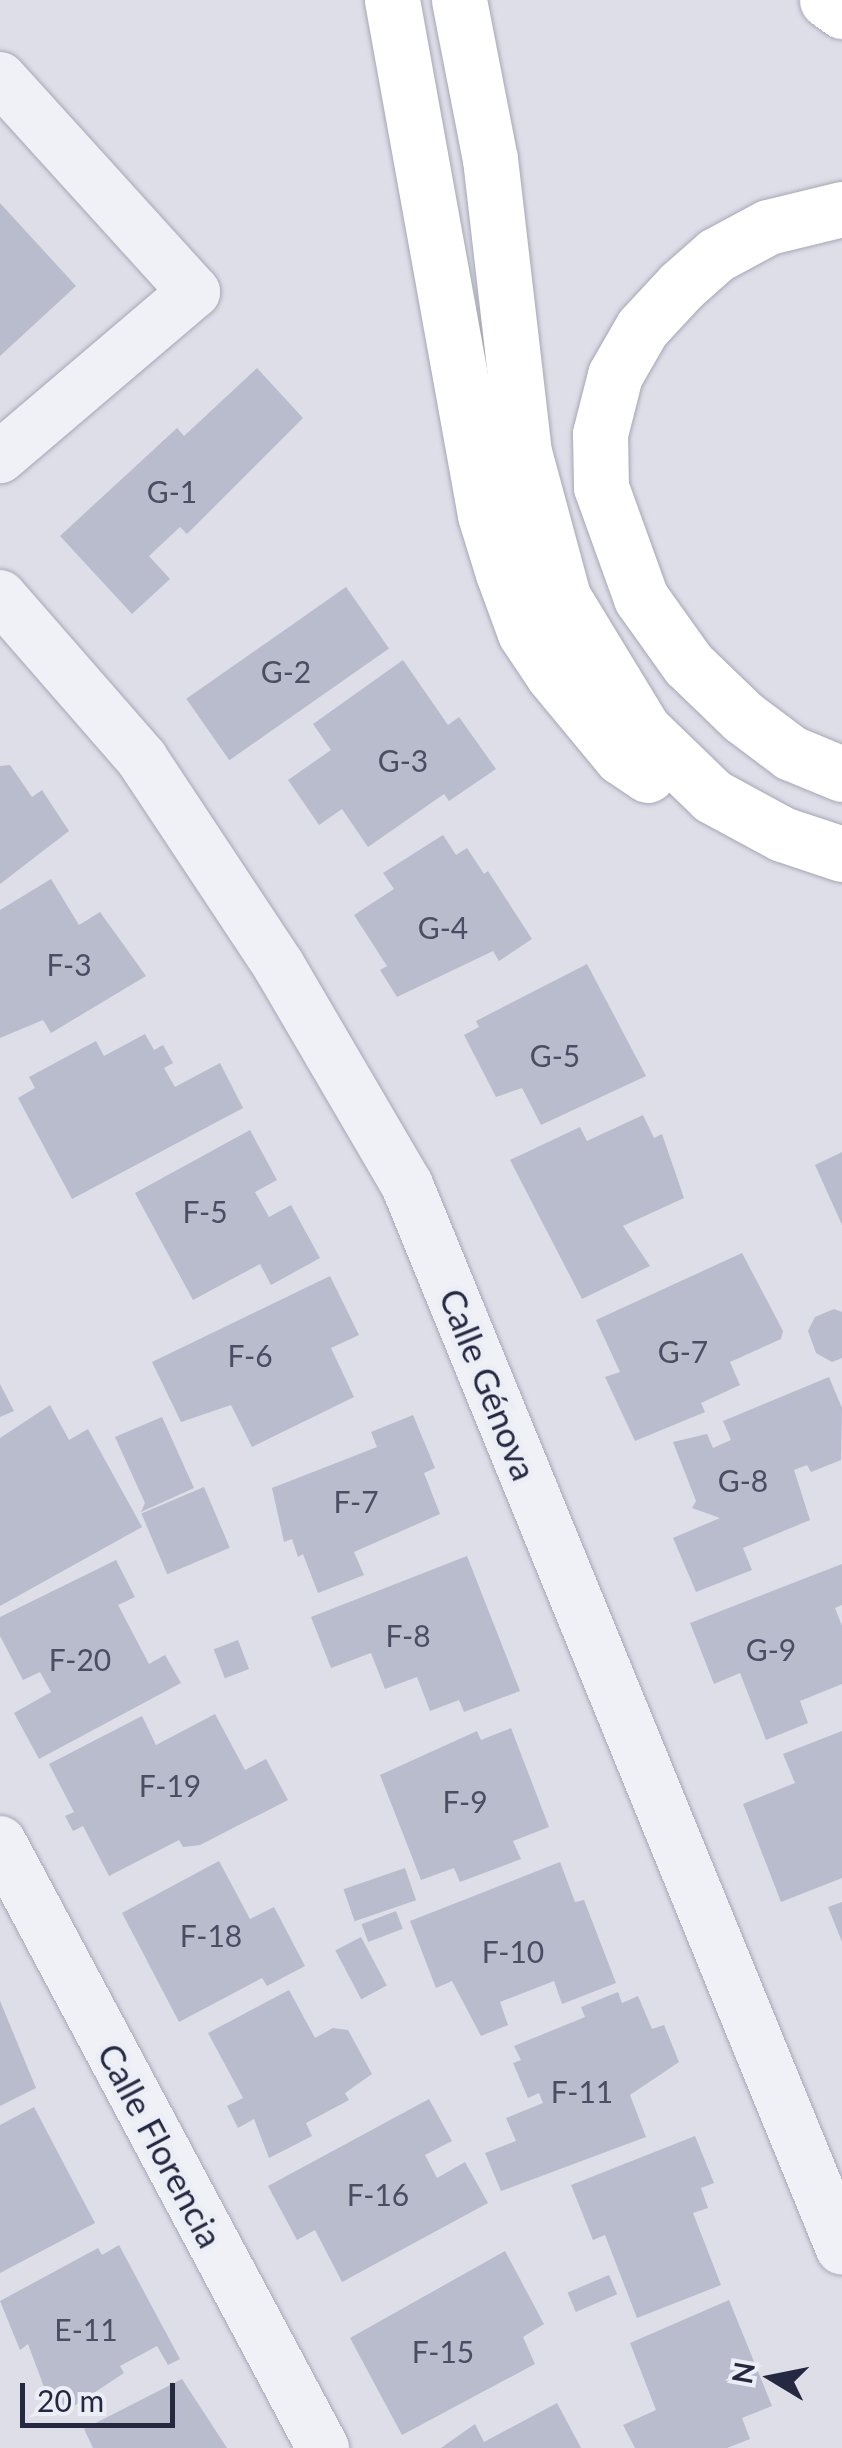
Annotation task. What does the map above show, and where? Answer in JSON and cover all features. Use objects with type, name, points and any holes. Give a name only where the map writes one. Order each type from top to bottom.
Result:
[{"type":"highway","points":[[392,0],[486,515],[525,633],[621,757],[653,779],[712,796],[782,834],[842,854]]},
{"type":"highway","points":[[459,0],[490,159],[524,452],[563,598],[644,730],[712,796]]},
{"type":"highway","points":[[826,0],[842,11]]},
{"type":"highway","points":[[842,208],[768,227],[716,256],[681,286],[642,328],[615,375],[600,434],[601,487],[615,540],[650,611],[688,664],[743,717],[791,753],[842,774]]},
{"type":"street","points":[[0,78],[194,292],[0,457]]},
{"type":"street","name":"Calle Génova","points":[[0,596],[142,759],[280,966],[407,1184],[842,2249]]},
{"type":"street","name":"Calle Florencia","points":[[0,1842],[323,2448]]},
{"type":"building","points":[[0,203],[76,286],[0,356]]},
{"type":"building","points":[[257,368],[303,418],[187,534],[180,527],[149,556],[170,579],[132,614],[60,536],[177,428],[184,436]]},
{"type":"building","points":[[346,587],[389,648],[229,760],[186,699]]},
{"type":"building","points":[[403,660],[448,725],[459,717],[496,769],[449,801],[444,794],[368,847],[342,809],[319,825],[288,780],[331,750],[313,724]]},
{"type":"building","points":[[10,765],[32,797],[42,790],[69,831],[0,884],[0,766]]},
{"type":"building","points":[[443,835],[456,855],[467,848],[484,874],[488,871],[532,939],[499,961],[493,951],[397,997],[380,970],[387,966],[354,915],[394,889],[383,873]]},
{"type":"building","points":[[51,879],[79,925],[100,912],[146,976],[51,1033],[43,1020],[0,1038],[0,910]]},
{"type":"building","points":[[587,964],[646,1076],[541,1125],[522,1088],[496,1097],[464,1035],[479,1027],[476,1021]]},
{"type":"building","points":[[145,1034],[154,1050],[163,1045],[173,1063],[164,1068],[175,1087],[220,1063],[243,1108],[72,1199],[18,1098],[35,1088],[29,1077],[96,1041],[104,1056]]},
{"type":"building","points":[[643,1115],[654,1138],[662,1134],[684,1198],[623,1226],[650,1266],[582,1299],[510,1160],[580,1127],[587,1141]]},
{"type":"building","points":[[250,1130],[277,1180],[255,1192],[269,1217],[291,1205],[320,1258],[271,1285],[260,1264],[193,1300],[135,1193]]},
{"type":"building","points":[[842,1152],[842,1225],[815,1165]]},
{"type":"building","points":[[742,1253],[783,1331],[781,1339],[730,1362],[740,1385],[701,1403],[705,1412],[635,1441],[605,1377],[620,1372],[596,1320]]},
{"type":"building","points":[[330,1276],[359,1335],[331,1348],[354,1397],[252,1447],[231,1405],[181,1422],[152,1362]]},
{"type":"building","points":[[834,1309],[842,1312],[842,1358],[832,1362],[816,1353],[808,1331],[815,1317]]},
{"type":"building","points":[[829,1377],[842,1408],[841,1460],[811,1472],[807,1465],[794,1470],[810,1520],[743,1548],[752,1570],[696,1592],[673,1538],[720,1518],[692,1508],[696,1501],[673,1442],[707,1434],[713,1448],[731,1440],[723,1421]]},
{"type":"building","points":[[0,1384],[14,1411],[0,1417]]},
{"type":"building","points":[[50,1405],[69,1440],[88,1429],[142,1527],[0,1606],[0,1438]]},
{"type":"building","points":[[413,1415],[435,1468],[424,1473],[440,1514],[354,1552],[364,1575],[318,1593],[303,1554],[298,1557],[292,1539],[284,1542],[272,1488],[377,1447],[371,1432]]},
{"type":"building","points":[[162,1417],[194,1488],[141,1512],[145,1503],[115,1437]]},
{"type":"building","points":[[204,1487],[230,1548],[167,1574],[141,1514]]},
{"type":"building","points":[[467,1556],[520,1691],[464,1712],[459,1700],[430,1711],[417,1677],[385,1689],[371,1653],[331,1668],[311,1617]]},
{"type":"building","points":[[116,1560],[135,1597],[118,1605],[149,1664],[165,1655],[181,1683],[39,1759],[14,1713],[51,1692],[40,1672],[23,1680],[0,1636],[0,1617]]},
{"type":"building","points":[[842,1564],[842,1605],[835,1608],[842,1626],[842,1684],[800,1701],[808,1723],[766,1740],[740,1673],[714,1684],[690,1623]]},
{"type":"building","points":[[238,1640],[249,1669],[225,1678],[214,1649]]},
{"type":"building","points":[[215,1714],[245,1770],[266,1759],[288,1800],[200,1845],[183,1847],[179,1840],[109,1876],[83,1826],[73,1831],[65,1816],[74,1812],[49,1764],[142,1716],[156,1745]]},
{"type":"building","points":[[511,1728],[549,1827],[513,1841],[521,1859],[460,1882],[454,1868],[421,1880],[380,1775],[477,1731],[481,1740]]},
{"type":"building","points":[[842,1731],[842,1878],[781,1902],[743,1804],[795,1783],[783,1754]]},
{"type":"building","points":[[219,1861],[250,1919],[274,1907],[305,1966],[267,1986],[262,1978],[179,2022],[122,1913]]},
{"type":"building","points":[[560,1862],[575,1902],[584,1900],[616,1983],[562,2004],[554,1981],[500,2002],[508,2025],[481,2036],[452,1981],[436,1988],[410,1921]]},
{"type":"building","points":[[405,1868],[416,1900],[355,1921],[344,1889]]},
{"type":"building","points":[[842,1902],[842,1942],[828,1907]]},
{"type":"building","points":[[396,1911],[403,1929],[368,1942],[361,1924]]},
{"type":"building","points":[[361,1937],[387,1986],[361,1999],[335,1951]]},
{"type":"building","points":[[289,1990],[315,2038],[333,2028],[348,2030],[372,2074],[345,2093],[349,2100],[306,2123],[312,2136],[269,2158],[254,2119],[238,2128],[227,2106],[243,2098],[208,2033]]},
{"type":"building","points":[[618,1992],[622,2003],[638,1996],[652,2029],[664,2025],[679,2062],[630,2095],[646,2137],[501,2191],[485,2153],[516,2141],[506,2118],[543,2103],[539,2093],[528,2098],[513,2063],[521,2060],[514,2046],[585,2017],[581,2007]]},
{"type":"building","points":[[0,2001],[36,2088],[0,2106]]},
{"type":"building","points":[[429,2099],[452,2141],[425,2155],[437,2178],[465,2162],[488,2203],[342,2282],[315,2230],[297,2240],[268,2186]]},
{"type":"building","points":[[34,2107],[95,2223],[0,2273],[0,2125]]},
{"type":"building","points":[[695,2136],[714,2183],[701,2188],[708,2208],[693,2213],[721,2285],[637,2318],[605,2235],[593,2240],[571,2185]]},
{"type":"building","points":[[119,2245],[180,2359],[168,2365],[157,2346],[120,2366],[124,2373],[65,2412],[54,2391],[47,2395],[28,2344],[20,2350],[0,2301],[98,2248],[102,2255]]},
{"type":"building","points":[[505,2251],[544,2324],[523,2337],[535,2364],[402,2435],[350,2338]]},
{"type":"building","points":[[609,2275],[617,2294],[576,2312],[568,2293]]},
{"type":"building","points":[[729,2300],[772,2406],[742,2418],[750,2439],[727,2448],[635,2448],[623,2425],[656,2410],[630,2343]]},
{"type":"building","points":[[182,2379],[227,2448],[93,2448],[84,2429]]},
{"type":"building","points":[[557,2403],[581,2448],[441,2448],[475,2424],[484,2442]]}]
